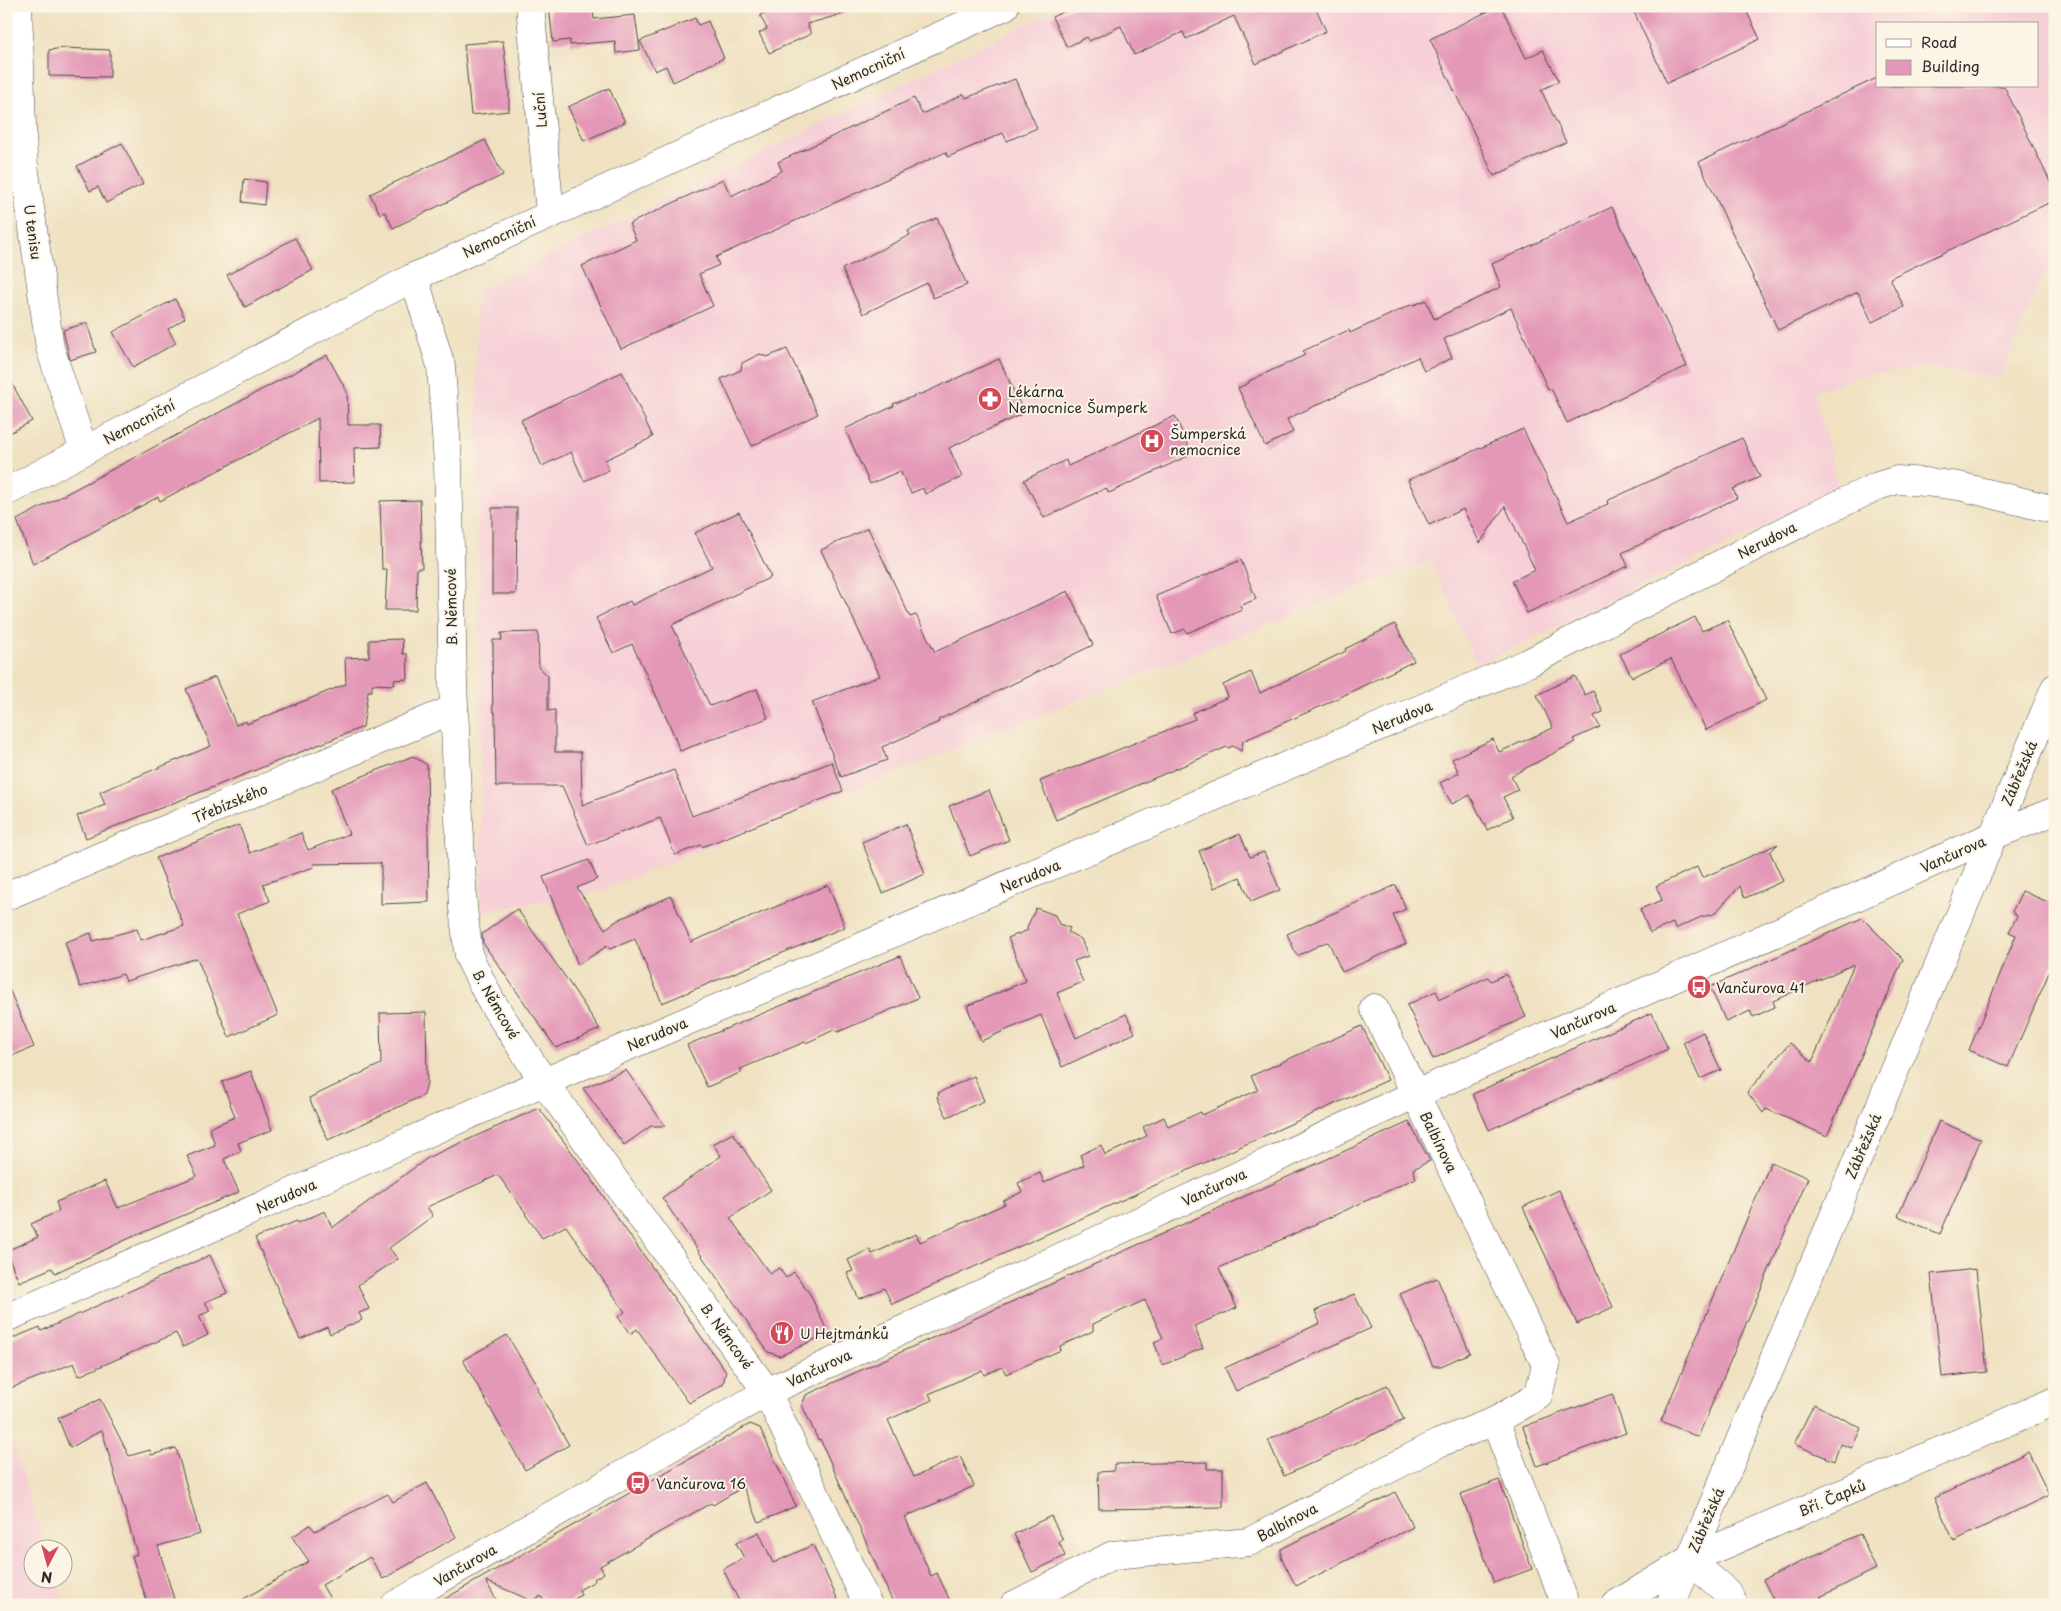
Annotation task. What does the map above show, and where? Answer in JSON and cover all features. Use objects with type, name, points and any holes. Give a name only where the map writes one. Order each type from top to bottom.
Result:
[{"type":"street","name":"U tenisu","points":[[18,6],[23,158],[50,348],[84,451]]},
{"type":"street","name":"Luční","points":[[530,6],[550,213]]},
{"type":"street","name":"Nemocniční","points":[[6,492],[414,276],[1005,6]]},
{"type":"street","name":"B. Němcové","points":[[414,276],[441,366],[448,463],[454,709],[463,908],[469,957],[491,1001],[544,1082],[767,1392],[868,1605]]},
{"type":"street","name":"Nerudova","points":[[6,1318],[544,1082],[1528,663],[1804,521],[1878,486],[1897,480],[1959,486],[2055,510]]},
{"type":"street","name":"Zábřežská","points":[[1671,1605],[2055,688]]},
{"type":"street","name":"Třebízského","points":[[6,896],[454,709]]},
{"type":"street","name":"Vančurova","points":[[395,1605],[767,1392],[1416,1094],[1992,836],[2055,811]]},
{"type":"street","name":"Balbínova","points":[[1014,1605],[1113,1555],[1249,1542],[1439,1442],[1495,1421],[1538,1396],[1546,1365],[1374,1008]]},
{"type":"street","name":"Bří. Čapků","points":[[1615,1605],[1690,1560],[2055,1402]]},
{"type":"street","points":[[1495,1421],[1566,1605]]},
{"type":"street","points":[[1690,1560],[1727,1592],[1734,1605]]},
{"type":"shaded area","name":"Šumperská nemocnice","points":[[1064,6],[2055,6],[2055,248],[1999,378],[1928,367],[1863,375],[1814,392],[1839,490],[1477,665],[1430,560],[598,891],[482,912],[476,291]]},
{"type":"shaded area","points":[[6,1423],[43,1538],[22,1538],[22,1588],[59,1588],[64,1605],[6,1605]]},
{"type":"building","points":[[549,6],[588,6],[589,10],[593,9],[594,19],[635,15],[640,50],[616,53],[615,41],[570,45],[570,40],[553,42]]},
{"type":"building","points":[[779,6],[845,6],[846,13],[807,24],[811,34],[769,53],[759,33],[767,29],[760,15]]},
{"type":"building","points":[[1076,6],[1315,6],[1326,31],[1256,64],[1234,16],[1186,39],[1183,32],[1134,55],[1121,26],[1089,41],[1087,37],[1067,47],[1052,17]]},
{"type":"building","points":[[1501,6],[1526,58],[1543,50],[1559,81],[1541,90],[1566,142],[1494,176],[1430,39]]},
{"type":"building","points":[[1646,6],[1744,6],[1760,39],[1667,83],[1634,12]]},
{"type":"building","points":[[695,18],[698,25],[708,21],[724,58],[673,82],[666,66],[655,71],[640,41]]},
{"type":"building","points":[[503,41],[509,92],[509,111],[471,115],[464,44]]},
{"type":"building","points":[[64,48],[110,50],[110,77],[49,76],[49,50]]},
{"type":"building","points":[[1876,78],[1876,88],[2005,88],[2055,192],[2055,200],[1890,278],[1904,307],[1872,322],[1858,292],[1778,330],[1699,162]]},
{"type":"building","points":[[1015,79],[1037,128],[1007,141],[1003,133],[948,157],[946,152],[716,257],[719,265],[699,274],[713,306],[621,349],[582,266],[636,240],[629,224],[723,179],[731,196],[782,171],[778,162],[914,98],[922,114],[964,94],[966,98]]},
{"type":"building","points":[[609,88],[625,122],[584,141],[568,107]]},
{"type":"building","points":[[485,140],[503,175],[393,228],[385,212],[380,214],[370,194]]},
{"type":"building","points":[[122,143],[143,184],[106,203],[98,187],[90,191],[77,166]]},
{"type":"building","points":[[244,179],[266,182],[264,205],[242,202]]},
{"type":"building","points":[[1612,207],[1687,366],[1567,423],[1552,390],[1548,389],[1511,308],[1444,339],[1452,358],[1424,371],[1418,357],[1287,419],[1293,432],[1265,446],[1238,388],[1305,355],[1303,351],[1349,330],[1350,333],[1413,304],[1426,300],[1434,319],[1501,287],[1492,264]]},
{"type":"building","points":[[937,218],[967,285],[933,298],[927,283],[863,314],[842,269],[910,235],[908,231]]},
{"type":"building","points":[[295,238],[313,270],[245,307],[227,275]]},
{"type":"building","points":[[175,299],[185,318],[168,329],[176,343],[133,367],[113,332]]},
{"type":"building","points":[[87,323],[96,352],[70,360],[63,330]]},
{"type":"building","points":[[787,349],[818,414],[752,446],[721,379],[741,370],[742,363],[760,354],[767,357]]},
{"type":"building","points":[[327,355],[347,392],[348,425],[380,425],[381,447],[354,448],[355,482],[319,483],[318,418],[160,501],[158,497],[33,564],[17,520]]},
{"type":"building","points":[[999,359],[1024,413],[949,448],[962,477],[925,494],[923,488],[911,493],[900,471],[870,484],[845,429],[894,406],[893,404],[926,392]]},
{"type":"building","points":[[6,372],[32,421],[6,435]]},
{"type":"building","points":[[622,372],[653,437],[605,460],[609,470],[584,481],[571,452],[542,466],[521,420]]},
{"type":"building","points":[[1175,416],[1192,454],[1109,493],[1106,488],[1044,518],[1024,480],[1066,460],[1068,466]]},
{"type":"building","points":[[1523,429],[1568,522],[1608,504],[1607,501],[1742,438],[1760,477],[1733,489],[1737,498],[1622,553],[1628,566],[1527,613],[1512,581],[1535,570],[1505,506],[1480,543],[1463,509],[1429,525],[1408,480]]},
{"type":"building","points":[[420,500],[422,568],[417,568],[416,610],[385,610],[387,569],[382,569],[380,501]]},
{"type":"building","points":[[492,508],[517,508],[516,594],[492,594]]},
{"type":"building","points":[[739,512],[771,577],[672,625],[710,706],[757,689],[768,718],[680,751],[632,644],[613,653],[596,618],[630,601],[632,605],[712,567],[695,533]]},
{"type":"building","points":[[868,528],[910,617],[916,615],[935,652],[1068,591],[1093,645],[938,720],[939,722],[882,747],[887,760],[841,777],[812,702],[880,676],[821,550]]},
{"type":"building","points":[[1241,560],[1256,599],[1240,606],[1242,610],[1187,633],[1185,629],[1172,634],[1156,596]]},
{"type":"building","points":[[1695,617],[1702,631],[1727,620],[1766,700],[1706,730],[1671,659],[1632,677],[1620,654]]},
{"type":"building","points":[[1395,624],[1414,661],[1326,704],[1243,741],[1241,751],[1233,746],[1227,747],[1056,820],[1040,781],[1195,719],[1192,713],[1228,697],[1223,685],[1251,672],[1260,693],[1346,651],[1345,649]]},
{"type":"building","points":[[538,632],[539,667],[548,676],[548,711],[555,710],[555,752],[581,752],[582,805],[674,770],[692,816],[832,762],[843,791],[702,847],[701,845],[675,855],[660,818],[588,845],[562,786],[496,786],[493,640],[502,640],[501,633]]},
{"type":"building","points":[[402,639],[403,654],[407,654],[408,679],[394,680],[395,685],[372,684],[372,691],[368,691],[363,727],[86,838],[77,816],[105,805],[100,792],[211,746],[186,689],[215,677],[236,725],[246,721],[247,724],[346,684],[345,658],[369,657],[369,640]]},
{"type":"building","points":[[1575,676],[1585,695],[1593,691],[1603,712],[1594,716],[1600,727],[1573,739],[1575,742],[1511,776],[1518,790],[1503,797],[1513,817],[1487,830],[1470,795],[1452,804],[1440,783],[1459,773],[1452,759],[1493,739],[1499,752],[1553,728],[1537,695]]},
{"type":"building","points":[[413,756],[427,765],[429,902],[381,904],[381,863],[313,864],[314,867],[263,884],[270,901],[237,914],[278,1015],[229,1037],[197,958],[126,981],[123,974],[80,987],[65,942],[91,933],[93,941],[137,929],[141,940],[184,926],[156,858],[239,825],[250,853],[301,833],[308,850],[349,834],[331,789]]},
{"type":"building","points":[[989,790],[1009,840],[970,856],[949,806]]},
{"type":"building","points":[[906,824],[925,874],[883,893],[862,842]]},
{"type":"building","points":[[1240,834],[1250,857],[1264,852],[1280,890],[1251,902],[1240,877],[1214,888],[1199,851]]},
{"type":"building","points":[[1778,844],[1770,852],[1783,881],[1745,898],[1740,886],[1714,914],[1701,917],[1675,929],[1673,923],[1650,933],[1640,909],[1662,900],[1656,886],[1697,867],[1702,878]]},
{"type":"building","points":[[589,860],[597,879],[577,888],[605,929],[618,920],[671,896],[691,942],[828,885],[845,927],[662,1003],[635,939],[610,949],[607,946],[578,965],[543,877]]},
{"type":"building","points":[[1396,885],[1406,909],[1393,915],[1406,944],[1342,972],[1329,943],[1326,942],[1297,956],[1287,934]]},
{"type":"building","points":[[2022,891],[2055,905],[2055,959],[2008,1067],[1969,1050],[2016,935],[2009,932],[2017,916],[2012,912]]},
{"type":"building","points":[[1036,908],[1055,915],[1059,924],[1070,928],[1068,932],[1081,939],[1088,956],[1074,961],[1083,982],[1057,993],[1076,1038],[1126,1014],[1135,1033],[1062,1067],[1041,1015],[981,1041],[967,1006],[1026,981],[1008,938],[1028,930],[1027,927]]},
{"type":"building","points":[[517,909],[600,1029],[556,1048],[483,943],[482,934]]},
{"type":"building","points":[[1862,918],[1903,959],[1827,1136],[1766,1109],[1763,1113],[1747,1092],[1790,1043],[1812,1062],[1854,964],[1773,1001],[1775,1007],[1753,1017],[1750,1011],[1726,1022],[1710,987]]},
{"type":"building","points":[[900,956],[918,998],[838,1032],[836,1029],[740,1069],[742,1072],[707,1087],[687,1045]]},
{"type":"building","points":[[1506,974],[1526,1017],[1433,1059],[1407,1005],[1436,991],[1440,999],[1488,977],[1491,981]]},
{"type":"building","points":[[6,982],[34,1047],[6,1058]]},
{"type":"building","points":[[426,1012],[427,1083],[424,1095],[328,1140],[309,1098],[381,1064],[380,1013]]},
{"type":"building","points":[[1652,1013],[1668,1049],[1489,1130],[1473,1094]]},
{"type":"building","points":[[1362,1026],[1388,1080],[892,1304],[884,1288],[859,1299],[847,1273],[853,1271],[848,1260],[870,1249],[872,1254],[916,1234],[920,1242],[1005,1204],[1003,1201],[1022,1192],[1018,1183],[1040,1173],[1044,1183],[1084,1165],[1080,1155],[1101,1145],[1105,1155],[1147,1136],[1143,1127],[1164,1117],[1168,1127],[1201,1112],[1202,1115],[1258,1090],[1251,1076]]},
{"type":"building","points":[[1703,1032],[1721,1070],[1700,1079],[1683,1042]]},
{"type":"building","points":[[626,1070],[665,1126],[651,1126],[624,1145],[583,1088]]},
{"type":"building","points":[[251,1071],[272,1130],[238,1143],[241,1151],[224,1159],[239,1192],[132,1237],[55,1273],[52,1268],[19,1282],[6,1251],[38,1237],[31,1224],[59,1211],[56,1202],[105,1181],[118,1208],[197,1176],[187,1156],[215,1145],[209,1128],[235,1117],[222,1082]]},
{"type":"building","points":[[974,1076],[984,1101],[947,1117],[937,1097],[938,1093]]},
{"type":"building","points":[[539,1108],[593,1181],[726,1372],[723,1384],[689,1403],[637,1329],[630,1334],[618,1317],[625,1312],[566,1226],[542,1238],[498,1175],[427,1207],[433,1216],[389,1248],[398,1259],[358,1285],[369,1309],[359,1313],[362,1320],[330,1334],[327,1327],[300,1339],[255,1238],[325,1211],[332,1228],[429,1157]]},
{"type":"building","points":[[1939,1121],[1981,1139],[1940,1234],[1898,1216]]},
{"type":"building","points":[[1409,1122],[1430,1161],[1413,1169],[1416,1178],[1219,1268],[1237,1308],[1194,1326],[1203,1348],[1163,1365],[1154,1342],[1163,1338],[1145,1300],[1093,1324],[1093,1331],[1060,1346],[1061,1350],[1006,1374],[1002,1367],[984,1375],[982,1370],[929,1394],[932,1400],[888,1420],[914,1477],[960,1456],[974,1486],[905,1517],[931,1576],[937,1573],[952,1605],[894,1605],[820,1439],[818,1440],[802,1405],[806,1395]]},
{"type":"building","points":[[733,1133],[771,1190],[730,1218],[770,1274],[779,1268],[786,1278],[794,1272],[810,1294],[828,1333],[780,1356],[768,1352],[662,1198],[721,1156],[713,1144]]},
{"type":"building","points":[[1771,1162],[1808,1178],[1698,1437],[1661,1421]]},
{"type":"building","points":[[1559,1190],[1613,1307],[1577,1324],[1523,1207]]},
{"type":"building","points":[[210,1255],[227,1293],[205,1302],[210,1311],[199,1316],[208,1335],[183,1347],[176,1333],[79,1376],[74,1363],[6,1390],[6,1341],[40,1327],[41,1331]]},
{"type":"building","points":[[1976,1269],[1987,1372],[1942,1377],[1931,1274]]},
{"type":"building","points":[[1437,1278],[1470,1353],[1441,1366],[1433,1366],[1400,1294]]},
{"type":"building","points":[[1354,1294],[1371,1328],[1236,1391],[1225,1368],[1320,1323],[1315,1311]]},
{"type":"building","points":[[507,1335],[569,1445],[525,1470],[463,1360]]},
{"type":"building","points":[[1387,1385],[1404,1420],[1284,1476],[1268,1440]]},
{"type":"building","points":[[1612,1394],[1626,1433],[1537,1466],[1523,1427]]},
{"type":"building","points":[[100,1399],[129,1456],[150,1450],[151,1455],[176,1448],[200,1534],[158,1546],[174,1599],[148,1605],[132,1556],[137,1554],[102,1430],[70,1448],[58,1418]]},
{"type":"building","points":[[1814,1404],[1861,1428],[1852,1448],[1840,1444],[1834,1461],[1794,1444]]},
{"type":"building","points":[[750,1424],[760,1428],[796,1506],[759,1522],[743,1487],[600,1566],[604,1573],[594,1579],[595,1581],[579,1590],[581,1595],[565,1605],[546,1605],[541,1596],[532,1601],[486,1581],[499,1605],[434,1605]]},
{"type":"building","points":[[2028,1452],[2049,1495],[1954,1541],[1934,1498]]},
{"type":"building","points":[[1207,1462],[1207,1469],[1223,1469],[1223,1507],[1099,1509],[1098,1472],[1114,1471],[1114,1464]]},
{"type":"building","points":[[1499,1480],[1532,1569],[1494,1583],[1461,1494]]},
{"type":"building","points":[[427,1483],[456,1537],[383,1579],[370,1557],[322,1585],[334,1605],[233,1605],[309,1561],[292,1537],[310,1525],[315,1531],[388,1494],[393,1502]]},
{"type":"building","points":[[1395,1492],[1413,1527],[1296,1586],[1281,1557],[1281,1549]]},
{"type":"building","points":[[1051,1516],[1063,1540],[1059,1542],[1065,1556],[1032,1572],[1014,1534]]},
{"type":"building","points":[[759,1532],[773,1563],[813,1545],[840,1605],[741,1605],[723,1569],[744,1558],[736,1543]]},
{"type":"building","points":[[1860,1534],[1876,1569],[1820,1597],[1827,1605],[1776,1605],[1763,1580]]},
{"type":"place","name":"Lékárna Nemocnice Šumperk","points":[[990,399]]},
{"type":"place","name":"Šumperská nemocnice","points":[[1152,441]]},
{"type":"place","name":"Vančurova 41","points":[[1699,987]]},
{"type":"place","name":"U Hejtmánků","points":[[782,1333]]},
{"type":"place","name":"Vančurova 16","points":[[638,1483]]}]
